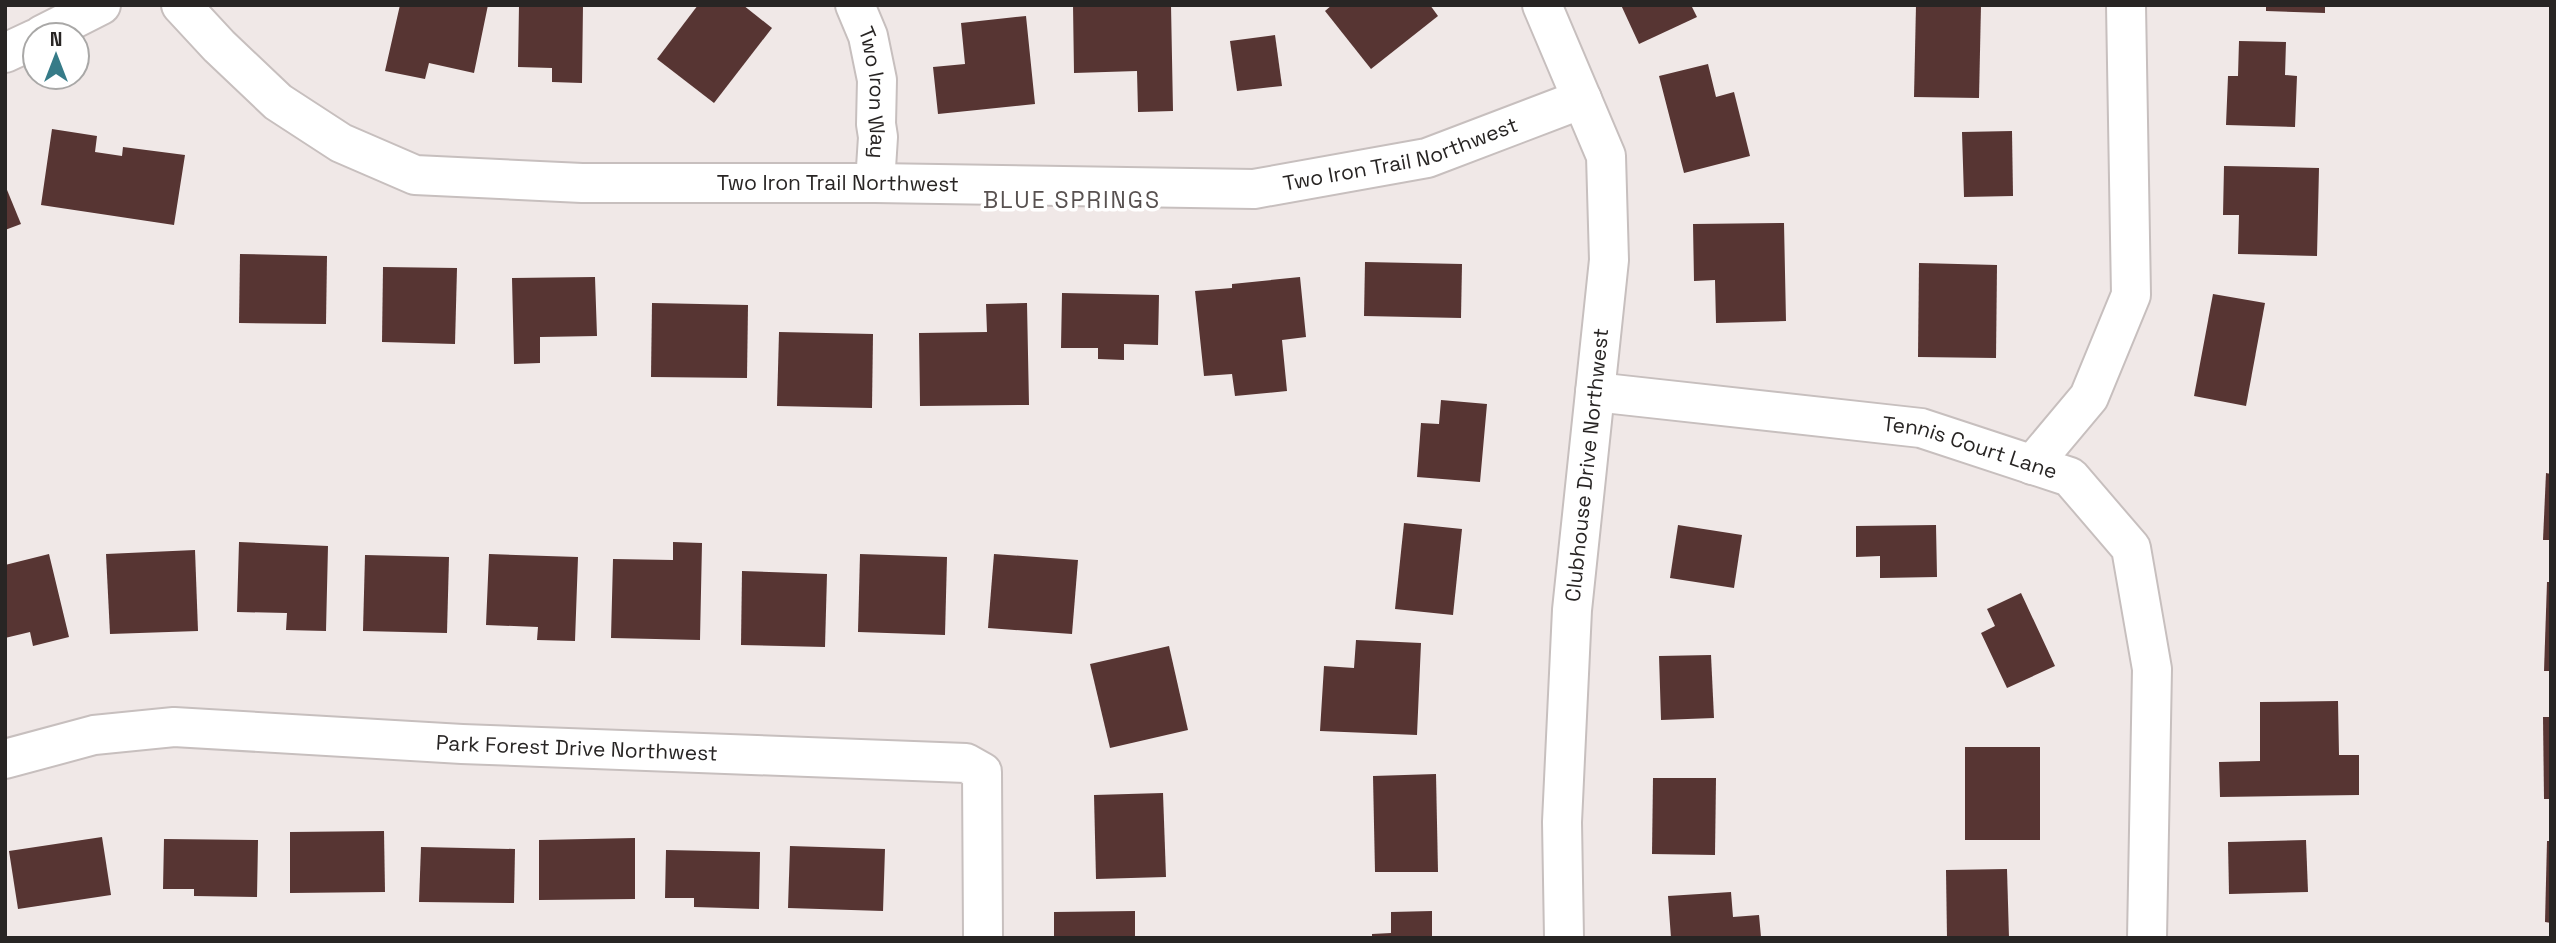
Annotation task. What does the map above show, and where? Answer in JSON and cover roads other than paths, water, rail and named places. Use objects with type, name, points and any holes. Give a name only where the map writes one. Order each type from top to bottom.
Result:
[{"type":"street","points":[[70,21],[102,5]]},
{"type":"street","name":"Two Iron Trail Northwest","points":[[181,5],[278,103],[341,143],[415,175],[582,183],[875,183],[1254,188],[1427,158],[1582,99]]},
{"type":"street","name":"Two Iron Way","points":[[855,5],[868,36],[877,80],[878,137],[875,183]]},
{"type":"street","name":"Clubhouse Drive Northwest","points":[[1542,5],[1606,156],[1609,260],[1572,610],[1562,822],[1564,938]]},
{"type":"street","points":[[2032,465],[2089,397],[2132,295],[2126,5]]},
{"type":"street","points":[[5,54],[21,45]]},
{"type":"street","name":"Tennis Court Lane","points":[[1595,392],[1922,428],[2070,477],[2132,548],[2152,669],[2147,938]]},
{"type":"street","name":"Park Forest Drive Northwest","points":[[5,760],[94,735],[174,727],[462,744],[967,763],[982,772],[983,938]]},
{"type":"district","name":"BLUE SPRINGS","points":[[1072,200]]}]
